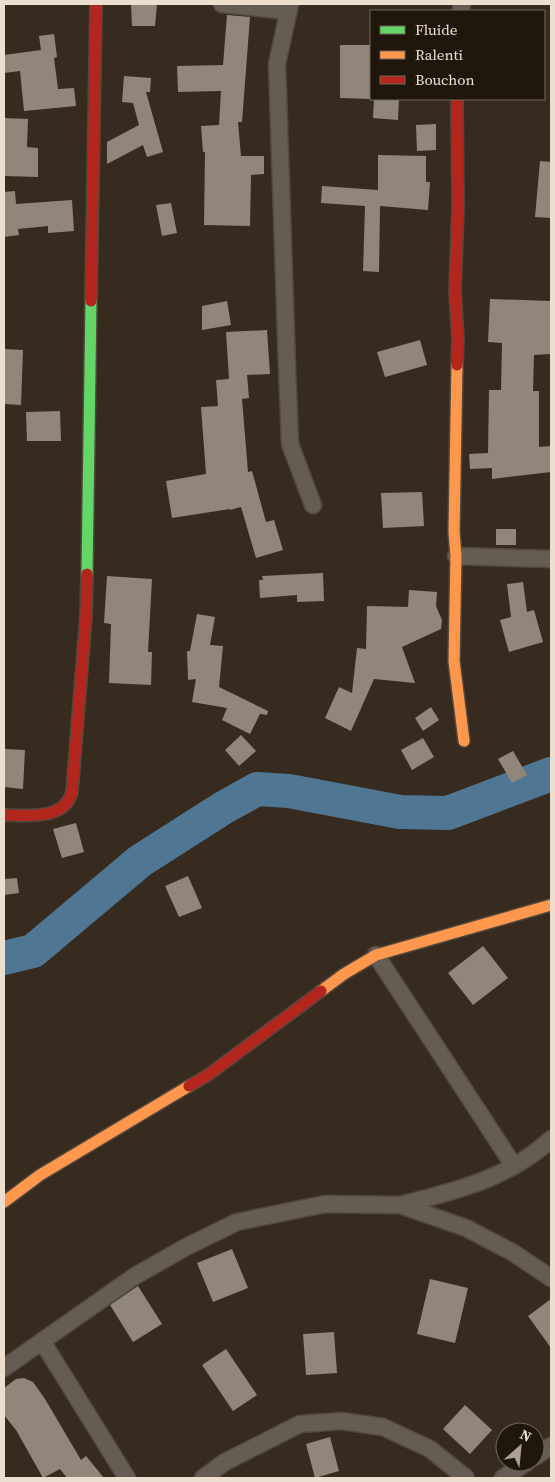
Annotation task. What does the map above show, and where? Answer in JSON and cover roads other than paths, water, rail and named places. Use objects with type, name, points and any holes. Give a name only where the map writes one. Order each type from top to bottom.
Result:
[{"type":"street","points":[[4,815],[40,815],[55,812],[67,804],[72,792],[86,616],[96,4]]},
{"type":"street","points":[[222,4],[290,7],[277,64],[290,444],[313,505]]},
{"type":"street","points":[[457,100],[458,199],[455,291],[458,340],[454,532],[456,556],[454,661],[464,741]]},
{"type":"street","points":[[456,556],[551,559]]},
{"type":"street","points":[[4,1202],[40,1175],[208,1075],[344,974],[376,955],[551,905]]},
{"type":"street","points":[[376,955],[514,1166]]},
{"type":"street","points":[[4,1368],[135,1276],[186,1247],[237,1222],[325,1204],[400,1205],[457,1191],[487,1180],[514,1166],[544,1146],[551,1139]]},
{"type":"street","points":[[400,1205],[466,1228],[512,1252],[551,1278]]},
{"type":"street","points":[[42,1341],[127,1478]]},
{"type":"street","points":[[202,1478],[225,1462],[300,1424],[342,1421],[383,1427],[430,1449],[466,1478]]},
{"type":"waterway","points":[[4,958],[33,951],[140,861],[223,808],[257,789],[289,791],[400,812],[448,813],[551,774]]}]
